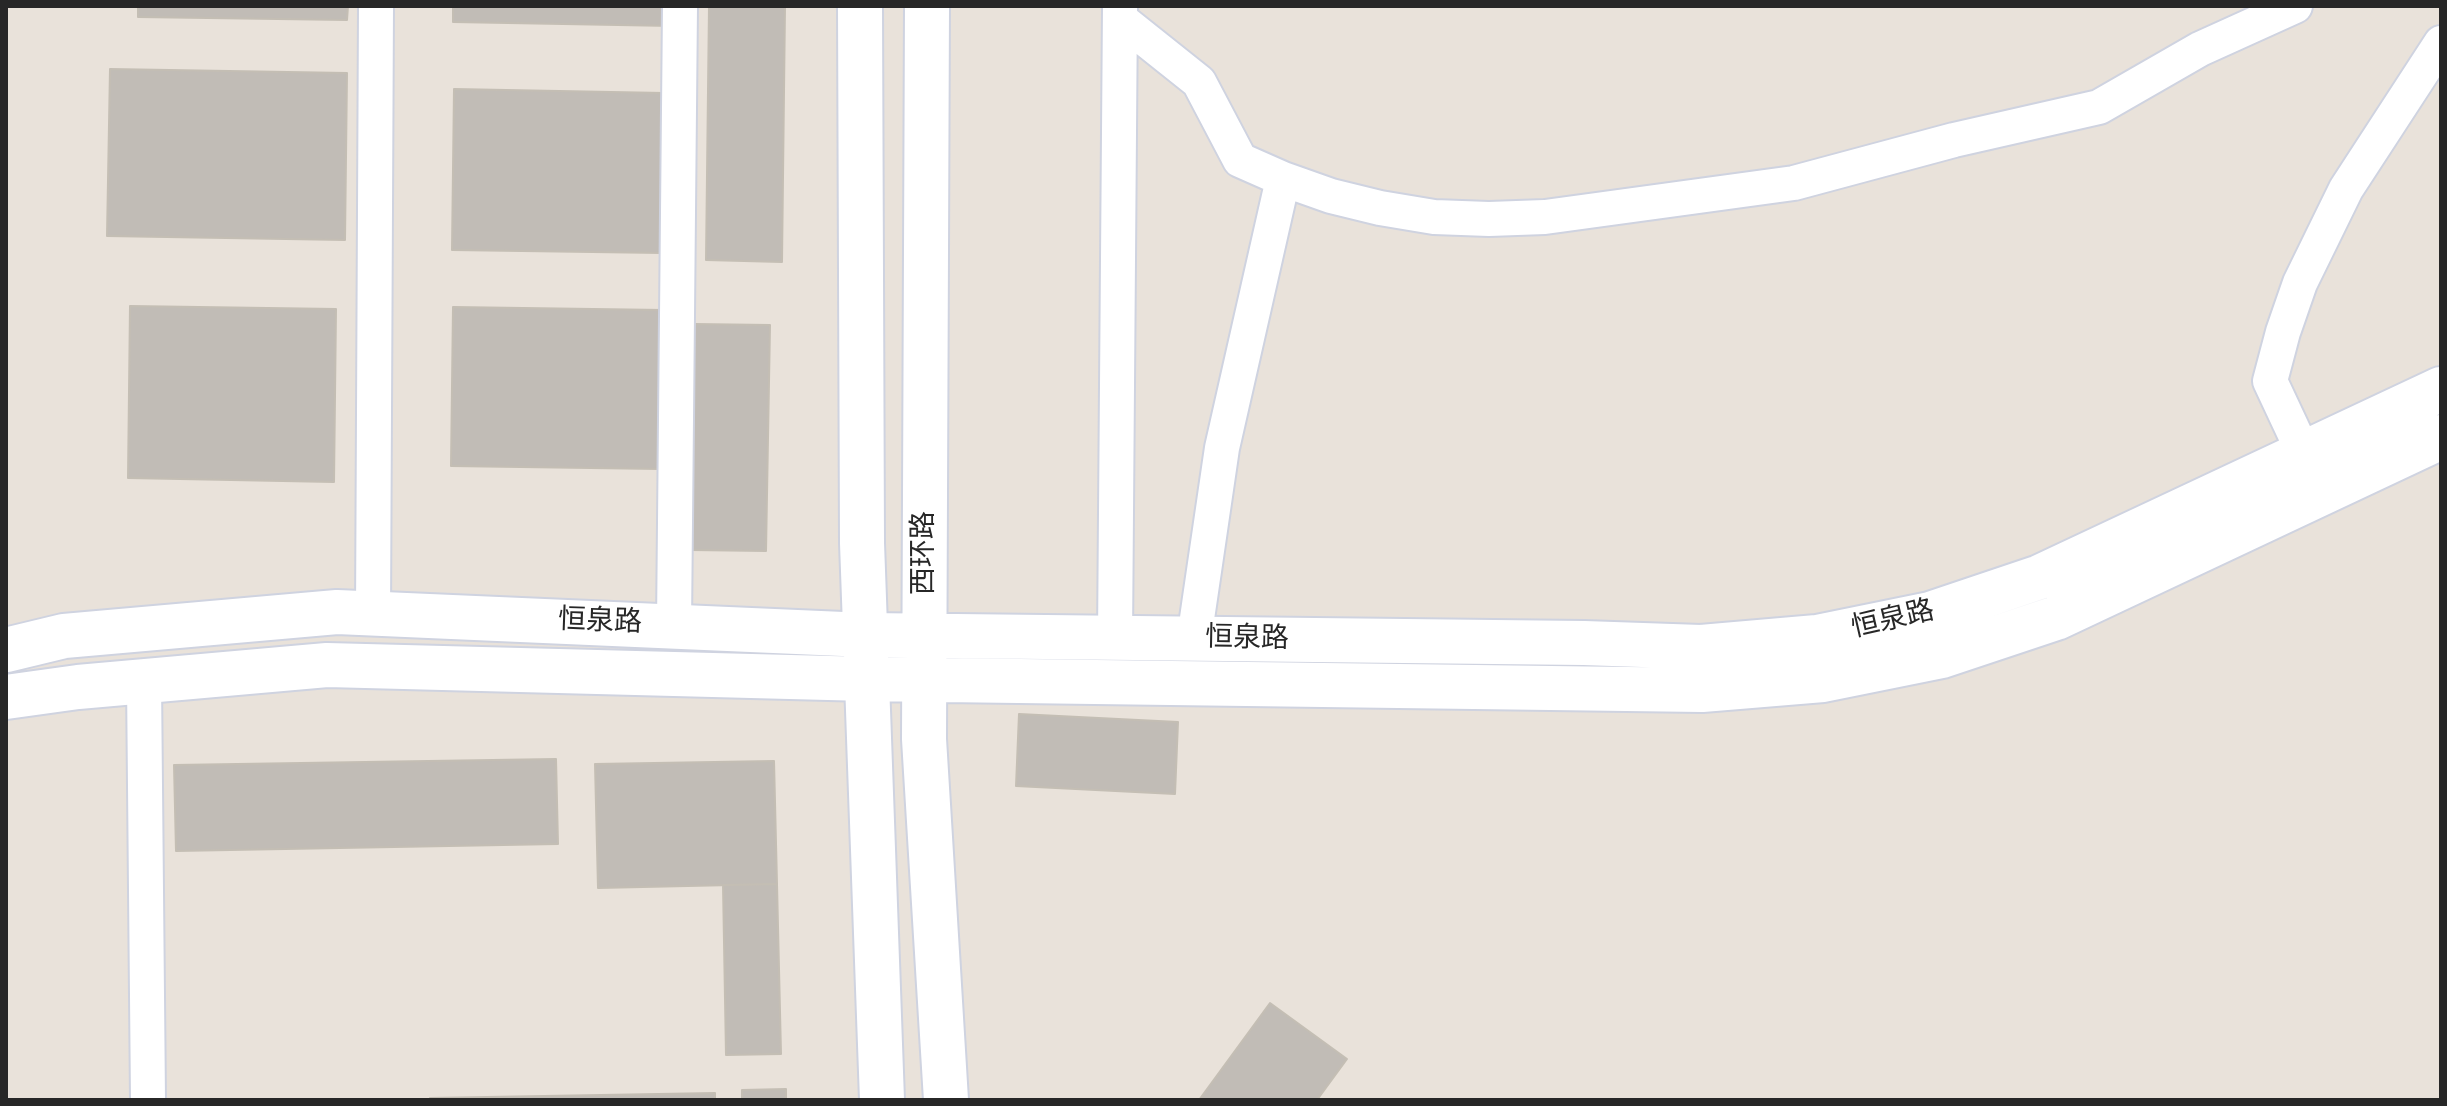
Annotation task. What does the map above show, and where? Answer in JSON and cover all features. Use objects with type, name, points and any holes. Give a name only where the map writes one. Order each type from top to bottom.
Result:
[{"type":"main road","points":[[860,6],[862,543],[882,1100]]},
{"type":"main road","name":"西环路","points":[[927,6],[924,739],[946,1100]]},
{"type":"main road","name":"恒泉路","points":[[6,650],[64,636],[337,612],[924,636],[1701,647],[1817,637],[1930,614],[2040,577],[2441,389]]},
{"type":"main road","name":"恒泉路","points":[[6,697],[327,665],[867,679],[1702,690],[1823,680],[1942,656],[2056,618],[2441,437]]},
{"type":"street","points":[[373,613],[376,6]]},
{"type":"street","points":[[674,625],[680,6]]},
{"type":"street","points":[[1120,12],[1199,82],[1240,160],[1331,196],[1380,208],[1434,217],[1489,219],[1545,217],[1794,183],[1954,140],[2099,107],[2200,49],[2295,6]]},
{"type":"street","points":[[1115,638],[1120,12]]},
{"type":"street","points":[[2322,493],[2270,381],[2300,283],[2346,189],[2441,43]]},
{"type":"street","points":[[1194,639],[1222,448],[1283,179]]},
{"type":"street","points":[[144,681],[148,1100]]},
{"type":"building","points":[[138,6],[348,6],[347,20],[138,17]]},
{"type":"building","points":[[453,6],[673,6],[673,26],[453,22]]},
{"type":"building","points":[[709,6],[785,6],[782,262],[706,260]]},
{"type":"building","points":[[110,69],[347,73],[345,240],[107,236]]},
{"type":"building","points":[[454,89],[664,93],[662,253],[452,250]]},
{"type":"building","points":[[130,306],[336,309],[334,482],[128,478]]},
{"type":"building","points":[[453,307],[663,310],[660,469],[451,466]]},
{"type":"building","points":[[694,324],[770,325],[766,551],[691,550]]},
{"type":"building","points":[[1019,714],[1178,722],[1175,794],[1016,786]]},
{"type":"building","points":[[556,759],[558,844],[176,851],[174,765]]},
{"type":"building","points":[[774,761],[777,884],[598,888],[595,764]]},
{"type":"building","points":[[777,884],[781,1054],[726,1055],[723,885]]},
{"type":"building","points":[[1270,1003],[1347,1059],[1317,1100],[1199,1100]]},
{"type":"building","points":[[786,1089],[786,1100],[742,1100],[742,1090]]},
{"type":"building","points":[[715,1093],[715,1100],[430,1100],[430,1098]]}]
